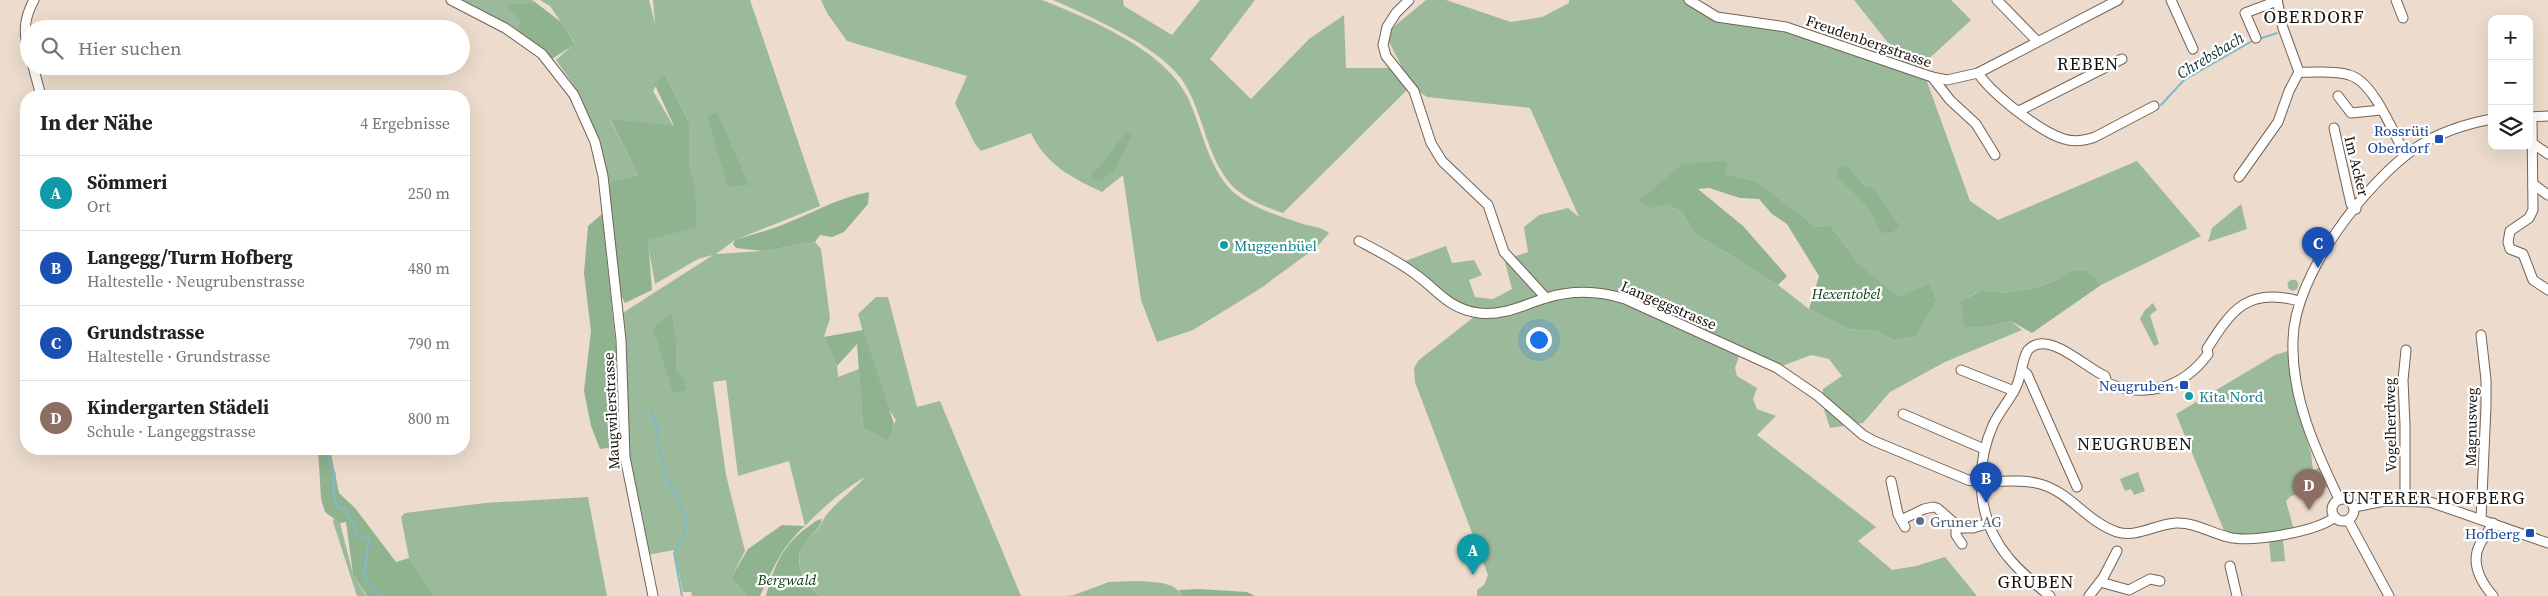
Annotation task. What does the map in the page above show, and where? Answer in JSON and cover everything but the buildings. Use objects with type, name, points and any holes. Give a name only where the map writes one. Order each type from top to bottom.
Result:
[{"type":"street","points":[[26,20],[34,0]]},
{"type":"street","name":"Maugwilerstrasse","points":[[451,0],[505,28],[542,54],[565,81],[582,109],[595,142],[603,176],[617,312],[622,368],[625,458],[653,596]]},
{"type":"street","points":[[1408,0],[1396,13],[1388,27],[1383,45],[1386,56],[1414,90],[1432,143],[1442,161],[1488,205],[1504,252],[1546,298]]},
{"type":"street","name":"Freudenbergstrasse","points":[[1689,0],[1717,17],[1786,28],[1932,77],[1947,80],[1978,73],[2118,0]]},
{"type":"street","points":[[1997,0],[2037,41]]},
{"type":"street","points":[[2171,0],[2193,49]]},
{"type":"street","points":[[2396,0],[2404,18]]},
{"type":"street","points":[[2239,177],[2278,122],[2289,91],[2299,72],[2283,28],[2277,1],[2245,13],[2256,38]]},
{"type":"street","points":[[2019,111],[2122,59]]},
{"type":"street","points":[[2299,72],[2352,75],[2368,88],[2406,155]]},
{"type":"street","points":[[1978,73],[1996,95],[2055,135],[2064,139],[2084,141],[2154,106]]},
{"type":"street","points":[[35,75],[39,90]]},
{"type":"street","points":[[1932,77],[1950,100],[1976,124],[1995,155]]},
{"type":"street","points":[[2338,96],[2351,113],[2381,110]]},
{"type":"street","points":[[2533,117],[2548,116]]},
{"type":"street","points":[[2338,499],[2308,428],[2297,390],[2293,339],[2299,301],[2326,246],[2356,209],[2406,155],[2452,129],[2488,120]]},
{"type":"street","name":"Im Acker","points":[[2334,128],[2351,204],[2356,209]]},
{"type":"street","points":[[2533,144],[2548,154]]},
{"type":"street","points":[[2532,150],[2532,213],[2529,218],[2510,232],[2508,242],[2510,249],[2523,254],[2532,280],[2548,290]]},
{"type":"street","points":[[2533,184],[2548,195]]},
{"type":"street","name":"Langeggstrasse","points":[[1359,241],[1406,267],[1443,299],[1458,308],[1479,313],[1505,312],[1546,298],[1584,292],[1619,297],[1777,368],[1818,396],[1863,435],[1960,477],[1979,482]]},
{"type":"street","points":[[2050,596],[2022,573],[1997,542],[1989,523],[1979,482],[1984,449],[1996,418],[2014,391],[2028,350],[2036,344],[2046,342],[2105,376],[2107,383],[2122,389],[2143,391],[2163,388],[2172,385],[2195,370],[2208,354],[2207,348],[2225,320],[2240,306],[2265,296],[2279,296],[2299,301]]},
{"type":"street","name":"Magnusweg","points":[[2481,334],[2486,406],[2481,519]]},
{"type":"street","name":"Vogelherdweg","points":[[2405,500],[2405,425],[2402,380],[2406,350]]},
{"type":"street","points":[[1961,370],[2014,391]]},
{"type":"street","points":[[2022,370],[2027,374],[2077,487]]},
{"type":"street","points":[[1903,414],[1984,449]]},
{"type":"street","points":[[1892,481],[1898,514],[1903,523],[1924,509],[1933,507],[1937,508],[1956,526],[1966,529],[1989,523]]},
{"type":"street","points":[[1979,482],[2014,481],[2041,484],[2053,489],[2097,522],[2128,534],[2162,526],[2185,524],[2228,537],[2255,538],[2312,527],[2335,517]]},
{"type":"street","points":[[2338,499],[2348,499],[2354,507],[2354,514],[2348,520],[2342,521],[2335,517],[2332,507],[2338,499]]},
{"type":"street","points":[[2354,507],[2385,501],[2405,500],[2440,505],[2548,543]]},
{"type":"street","points":[[2348,520],[2389,596]]},
{"type":"street","points":[[2493,523],[2480,544],[2476,559],[2480,576],[2493,596]]},
{"type":"street","points":[[1956,526],[1956,535],[1962,544]]},
{"type":"street","points":[[2089,596],[2114,561],[2117,550]]},
{"type":"street","points":[[2230,566],[2236,596]]},
{"type":"street","points":[[2100,582],[2129,590],[2150,579],[2160,581]]},
{"type":"green space","points":[[461,0],[532,0],[535,2],[507,5],[521,22],[515,29]]},
{"type":"green space","points":[[540,0],[649,0],[655,24],[653,0],[750,0],[820,206],[735,240],[716,254],[763,251],[815,242],[821,249],[830,318],[824,337],[837,366],[838,377],[859,369],[863,427],[892,429],[896,420],[881,398],[858,314],[876,297],[888,297],[917,407],[940,401],[1021,596],[821,596],[804,578],[799,563],[799,555],[806,539],[818,529],[832,508],[865,477],[833,500],[805,526],[789,461],[738,476],[726,380],[713,382],[726,475],[745,551],[731,578],[747,596],[692,596],[691,592],[683,592],[674,550],[647,555],[630,469],[621,314],[713,255],[698,259],[655,284],[647,240],[695,186],[689,161],[689,122],[664,73],[653,91],[674,127],[610,120],[638,175],[609,182],[577,90],[556,60],[575,43],[550,6]]},
{"type":"green space","points":[[821,0],[1042,0],[1082,17],[1124,38],[1144,51],[1162,65],[1177,81],[1188,98],[1217,171],[1232,191],[1263,210],[1329,233],[1318,246],[1261,288],[1193,330],[1157,342],[1141,300],[1123,175],[1102,192],[1060,169],[1044,153],[1031,133],[981,151],[975,144],[955,103],[967,76],[847,41],[827,13]]},
{"type":"green space","points":[[1053,0],[1123,0],[1124,6],[1172,35],[1200,0],[1255,0],[1210,59],[1251,99],[1309,39],[1344,15],[1346,68],[1396,68],[1410,83],[1385,34],[1426,0],[1446,0],[1511,22],[1542,17],[1569,3],[1569,0],[1688,0],[1708,13],[1768,23],[1909,69],[1854,0],[1951,0],[1971,20],[1921,66],[1911,69],[1925,76],[1970,201],[1998,220],[2137,161],[2201,236],[2101,285],[2083,271],[2068,271],[2057,280],[2034,288],[2002,293],[1976,293],[1962,301],[1989,326],[2011,321],[2022,330],[1945,362],[1890,392],[1863,423],[1830,428],[1823,406],[1823,389],[1842,376],[1829,359],[1811,355],[1777,368],[1741,350],[1735,368],[1737,376],[1757,388],[1753,399],[1757,409],[1776,416],[1757,435],[1876,527],[1854,544],[1858,541],[1892,570],[1916,566],[1945,557],[1977,596],[1477,596],[1477,590],[1484,585],[1488,575],[1415,382],[1414,368],[1419,360],[1479,313],[1458,307],[1400,263],[1446,246],[1452,263],[1474,260],[1482,275],[1469,280],[1475,297],[1493,299],[1512,289],[1505,262],[1510,258],[1528,252],[1524,227],[1539,215],[1568,208],[1579,217],[1530,108],[1427,97],[1411,86],[1283,213],[1252,200],[1230,183],[1220,170],[1213,155],[1189,91],[1169,65],[1155,53],[1121,32]],"holes":[[[1727,161],[1724,174],[1758,182],[1816,227],[1830,225],[1858,263],[1898,298],[1930,284],[1937,300],[1916,336],[1895,341],[1876,331],[1849,329],[1809,309],[1778,285],[1695,233],[1682,212],[1666,204]]]},
{"type":"green space","points":[[535,2],[561,22],[575,44],[552,59],[515,29],[521,22],[506,5]]},
{"type":"green space","points":[[664,73],[689,122],[689,161],[695,186],[696,227],[648,240],[652,290],[625,303],[619,292],[609,182],[638,175],[610,119],[674,126],[655,85]]},
{"type":"green space","points":[[717,113],[749,185],[728,186],[707,116]]},
{"type":"green space","points":[[1125,133],[1132,135],[1113,172],[1100,181],[1093,180],[1091,175],[1107,158]]},
{"type":"green space","name":"Hexentobel","points":[[1727,161],[1725,174],[1758,182],[1816,227],[1830,225],[1858,263],[1898,297],[1930,284],[1937,300],[1916,336],[1895,341],[1876,331],[1849,329],[1809,309],[1819,276],[1787,224],[1772,214],[1759,199],[1740,198],[1709,188],[1698,189],[1743,226],[1787,276],[1778,285],[1695,233],[1682,212],[1666,204],[1653,208],[1638,202],[1683,164]]},
{"type":"green space","points":[[1846,165],[1864,186],[1872,188],[1899,225],[1893,232],[1883,233],[1867,207],[1837,177],[1838,169]]},
{"type":"green space","points":[[869,192],[868,204],[844,232],[832,237],[820,235],[815,242],[763,251],[736,248],[733,244],[735,240],[777,227],[845,198]]},
{"type":"green space","points":[[2241,204],[2247,229],[2208,242],[2212,228]]},
{"type":"green space","points":[[602,214],[616,347],[617,447],[600,449],[591,426],[584,391],[591,331],[584,273],[588,226]]},
{"type":"green space","points":[[2068,271],[2086,271],[2101,285],[2032,333],[2011,321],[1989,326],[1965,327],[1961,301],[1981,291],[2002,293],[2034,288],[2057,280]]},
{"type":"green space","points":[[2293,279],[2299,285],[2293,291],[2287,285]]},
{"type":"green space","points":[[2153,303],[2157,310],[2150,315],[2159,344],[2154,346],[2140,319],[2145,310]]},
{"type":"green space","points":[[672,314],[676,343],[676,371],[683,378],[686,390],[673,393],[653,328]]},
{"type":"green space","points":[[863,330],[894,424],[888,440],[863,427],[857,344],[837,366],[824,337]]},
{"type":"green space","points":[[2288,351],[2294,399],[2311,453],[2313,471],[2320,467],[2328,487],[2291,496],[2286,501],[2294,530],[2254,537],[2225,533],[2176,414],[2275,355]]},
{"type":"green space","points":[[318,455],[331,455],[339,493],[355,508],[396,562],[409,558],[435,596],[367,596],[353,574],[346,522],[340,523],[325,512],[321,499]]},
{"type":"green space","points":[[2138,472],[2145,491],[2134,495],[2131,489],[2125,491],[2120,479]]},
{"type":"green space","points":[[588,497],[607,596],[435,596],[409,558],[401,517],[405,513],[485,503]]},
{"type":"green space","points":[[334,518],[340,523],[353,574],[366,596],[357,596],[333,522]]},
{"type":"green space","name":"Bergwald","points":[[822,519],[818,528],[803,545],[799,561],[808,584],[821,596],[766,596],[775,567],[784,551],[797,536],[817,520]]},
{"type":"green space","points":[[782,525],[805,526],[784,550],[760,596],[747,596],[731,578],[748,549]]},
{"type":"green space","points":[[2283,540],[2285,561],[2271,562],[2269,541]]},
{"type":"green space","points":[[1137,581],[1169,585],[1174,587],[1183,596],[1065,596],[1074,595],[1109,582]]},
{"type":"green space","points":[[1199,589],[1247,592],[1255,596],[1183,596],[1179,590]]},
{"type":"waterway","name":"Chrebsbach","points":[[2282,0],[2287,27]]},
{"type":"waterway","name":"Chrebsbach","points":[[2259,39],[2277,33]]},
{"type":"waterway","name":"Chrebsbach","points":[[2161,105],[2184,80],[2254,40]]},
{"type":"waterway","points":[[651,410],[657,428],[658,443],[666,475],[686,518],[685,532],[674,553],[682,596]]},
{"type":"waterway","points":[[328,455],[329,462],[335,474],[333,490],[337,507],[345,509],[359,536],[369,539],[364,576],[380,596]]},
{"type":"place","name":"Rossrüti Oberdorf","points":[[2439,139]]},
{"type":"place","name":"Muggenbüel","points":[[1224,245]]},
{"type":"place","name":"Grundstrasse","points":[[2318,268]]},
{"type":"place","name":"Neugruben","points":[[2184,385]]},
{"type":"place","name":"Kita Nord","points":[[2189,396]]},
{"type":"place","name":"Langegg/Turm Hofberg","points":[[1986,503]]},
{"type":"place","name":"Kindergarten Städeli","points":[[2309,510]]},
{"type":"place","name":"Gruner AG","points":[[1920,521]]},
{"type":"place","name":"Hofberg","points":[[2530,533]]},
{"type":"place","name":"Sömmeri","points":[[1473,575]]},
{"type":"district","name":"OBERDORF","points":[[2314,16]]},
{"type":"district","name":"REBEN","points":[[2088,63]]},
{"type":"district","name":"NEUGRUBEN","points":[[2135,443]]},
{"type":"district","name":"UNTERER HOFBERG","points":[[2434,497]]},
{"type":"district","name":"GRUBEN","points":[[2036,581]]}]
